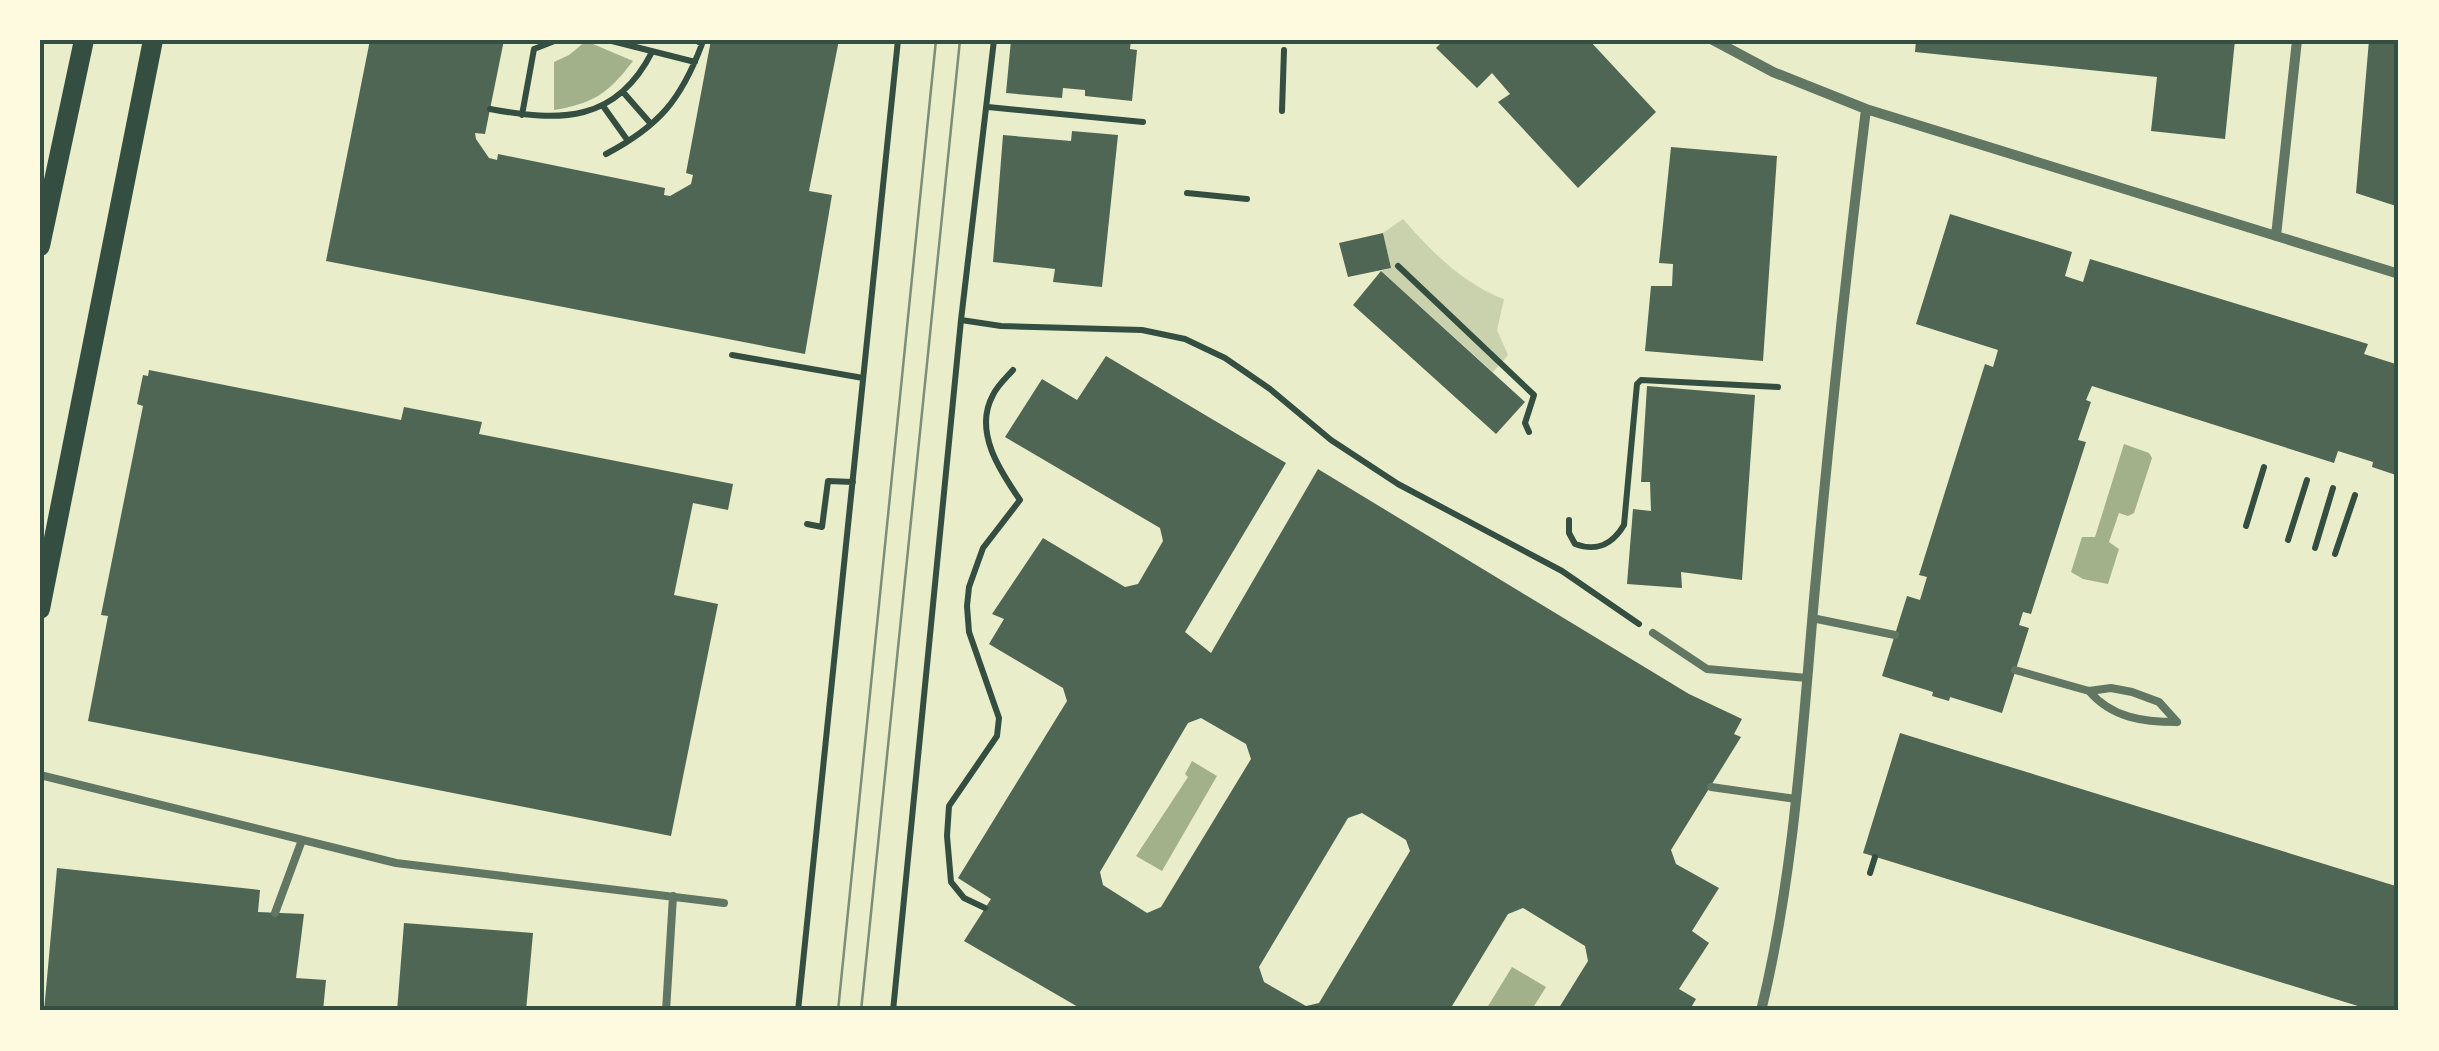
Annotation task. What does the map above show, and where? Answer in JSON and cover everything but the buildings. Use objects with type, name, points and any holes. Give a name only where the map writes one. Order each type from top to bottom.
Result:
[{"type":"main road","points":[[40,246],[84,40]]},
{"type":"main road","points":[[40,609],[153,40]]},
{"type":"street","points":[[1713,40],[1773,72],[1866,109],[2399,274]]},
{"type":"street","points":[[2276,236],[2298,40]]},
{"type":"street","points":[[1761,1011],[1780,934],[1796,799],[1837,346],[1866,109]]},
{"type":"lane","points":[[1812,618],[1895,634]]},
{"type":"lane","points":[[1653,634],[1707,668],[1807,678]]},
{"type":"lane","points":[[2015,670],[2089,691],[2111,688],[2132,692],[2159,702],[2177,722],[2145,722],[2124,715],[2103,707],[2089,691]]},
{"type":"lane","points":[[40,775],[396,863],[724,903]]},
{"type":"lane","points":[[1711,787],[1796,799]]},
{"type":"lane","points":[[275,913],[302,840]]},
{"type":"lane","points":[[666,1011],[673,896]]},
{"type":"path","points":[[522,115],[534,49],[557,40]]},
{"type":"path","points":[[608,40],[642,44],[652,52],[695,62]]},
{"type":"path","points":[[606,154],[651,124],[678,97],[702,44],[695,40]]},
{"type":"path","points":[[798,1011],[898,40]]},
{"type":"path","points":[[892,1011],[960,320],[994,40]]},
{"type":"path","points":[[1282,111],[1284,50]]},
{"type":"path","points":[[490,109],[550,118],[602,106],[642,72],[652,52]]},
{"type":"path","points":[[623,92],[651,124]]},
{"type":"path","points":[[602,106],[628,142]]},
{"type":"path","points":[[988,107],[1142,122]]},
{"type":"path","points":[[1187,194],[1248,199]]},
{"type":"path","points":[[1398,266],[1534,395],[1525,423],[1530,432]]},
{"type":"path","points":[[960,320],[1001,326],[1142,330],[1185,338],[1225,358],[1270,388],[1331,440],[1398,484],[1562,571],[1653,634]]},
{"type":"path","points":[[732,355],[863,378]]},
{"type":"path","points":[[985,908],[964,898],[951,882],[947,836],[949,806],[998,736],[999,718],[969,632],[966,606],[983,548],[1020,500],[989,444],[986,426],[991,398],[1012,370]]},
{"type":"path","points":[[1569,520],[1569,533],[1575,544],[1588,548],[1604,546],[1624,525],[1640,380],[1778,387]]},
{"type":"path","points":[[2246,526],[2264,467]]},
{"type":"path","points":[[2288,540],[2307,480]]},
{"type":"path","points":[[807,524],[822,527],[828,482],[852,482]]},
{"type":"path","points":[[2314,548],[2334,488]]},
{"type":"path","points":[[2335,554],[2355,495]]},
{"type":"path","points":[[1870,873],[1874,857]]},
{"type":"shaded area","points":[[586,41],[633,61],[600,94],[581,104],[554,110],[554,62]]},
{"type":"shaded area","points":[[1403,219],[1461,276],[1504,299],[1497,330],[1508,355],[1493,372],[1381,271],[1391,268],[1383,233]]},
{"type":"shaded area","points":[[2124,444],[2149,453],[2152,458],[2134,513],[2119,513],[2109,542],[2119,549],[2108,584],[2083,579],[2071,572],[2082,537],[2095,537]]},
{"type":"shaded area","points":[[1192,761],[1217,776],[1162,871],[1136,856],[1188,777],[1185,774]]},
{"type":"shaded area","points":[[1512,967],[1546,987],[1531,1011],[1485,1011]]},
{"type":"tram line","points":[[838,1011],[936,40]]},
{"type":"tram line","points":[[861,1011],[960,40]]}]
